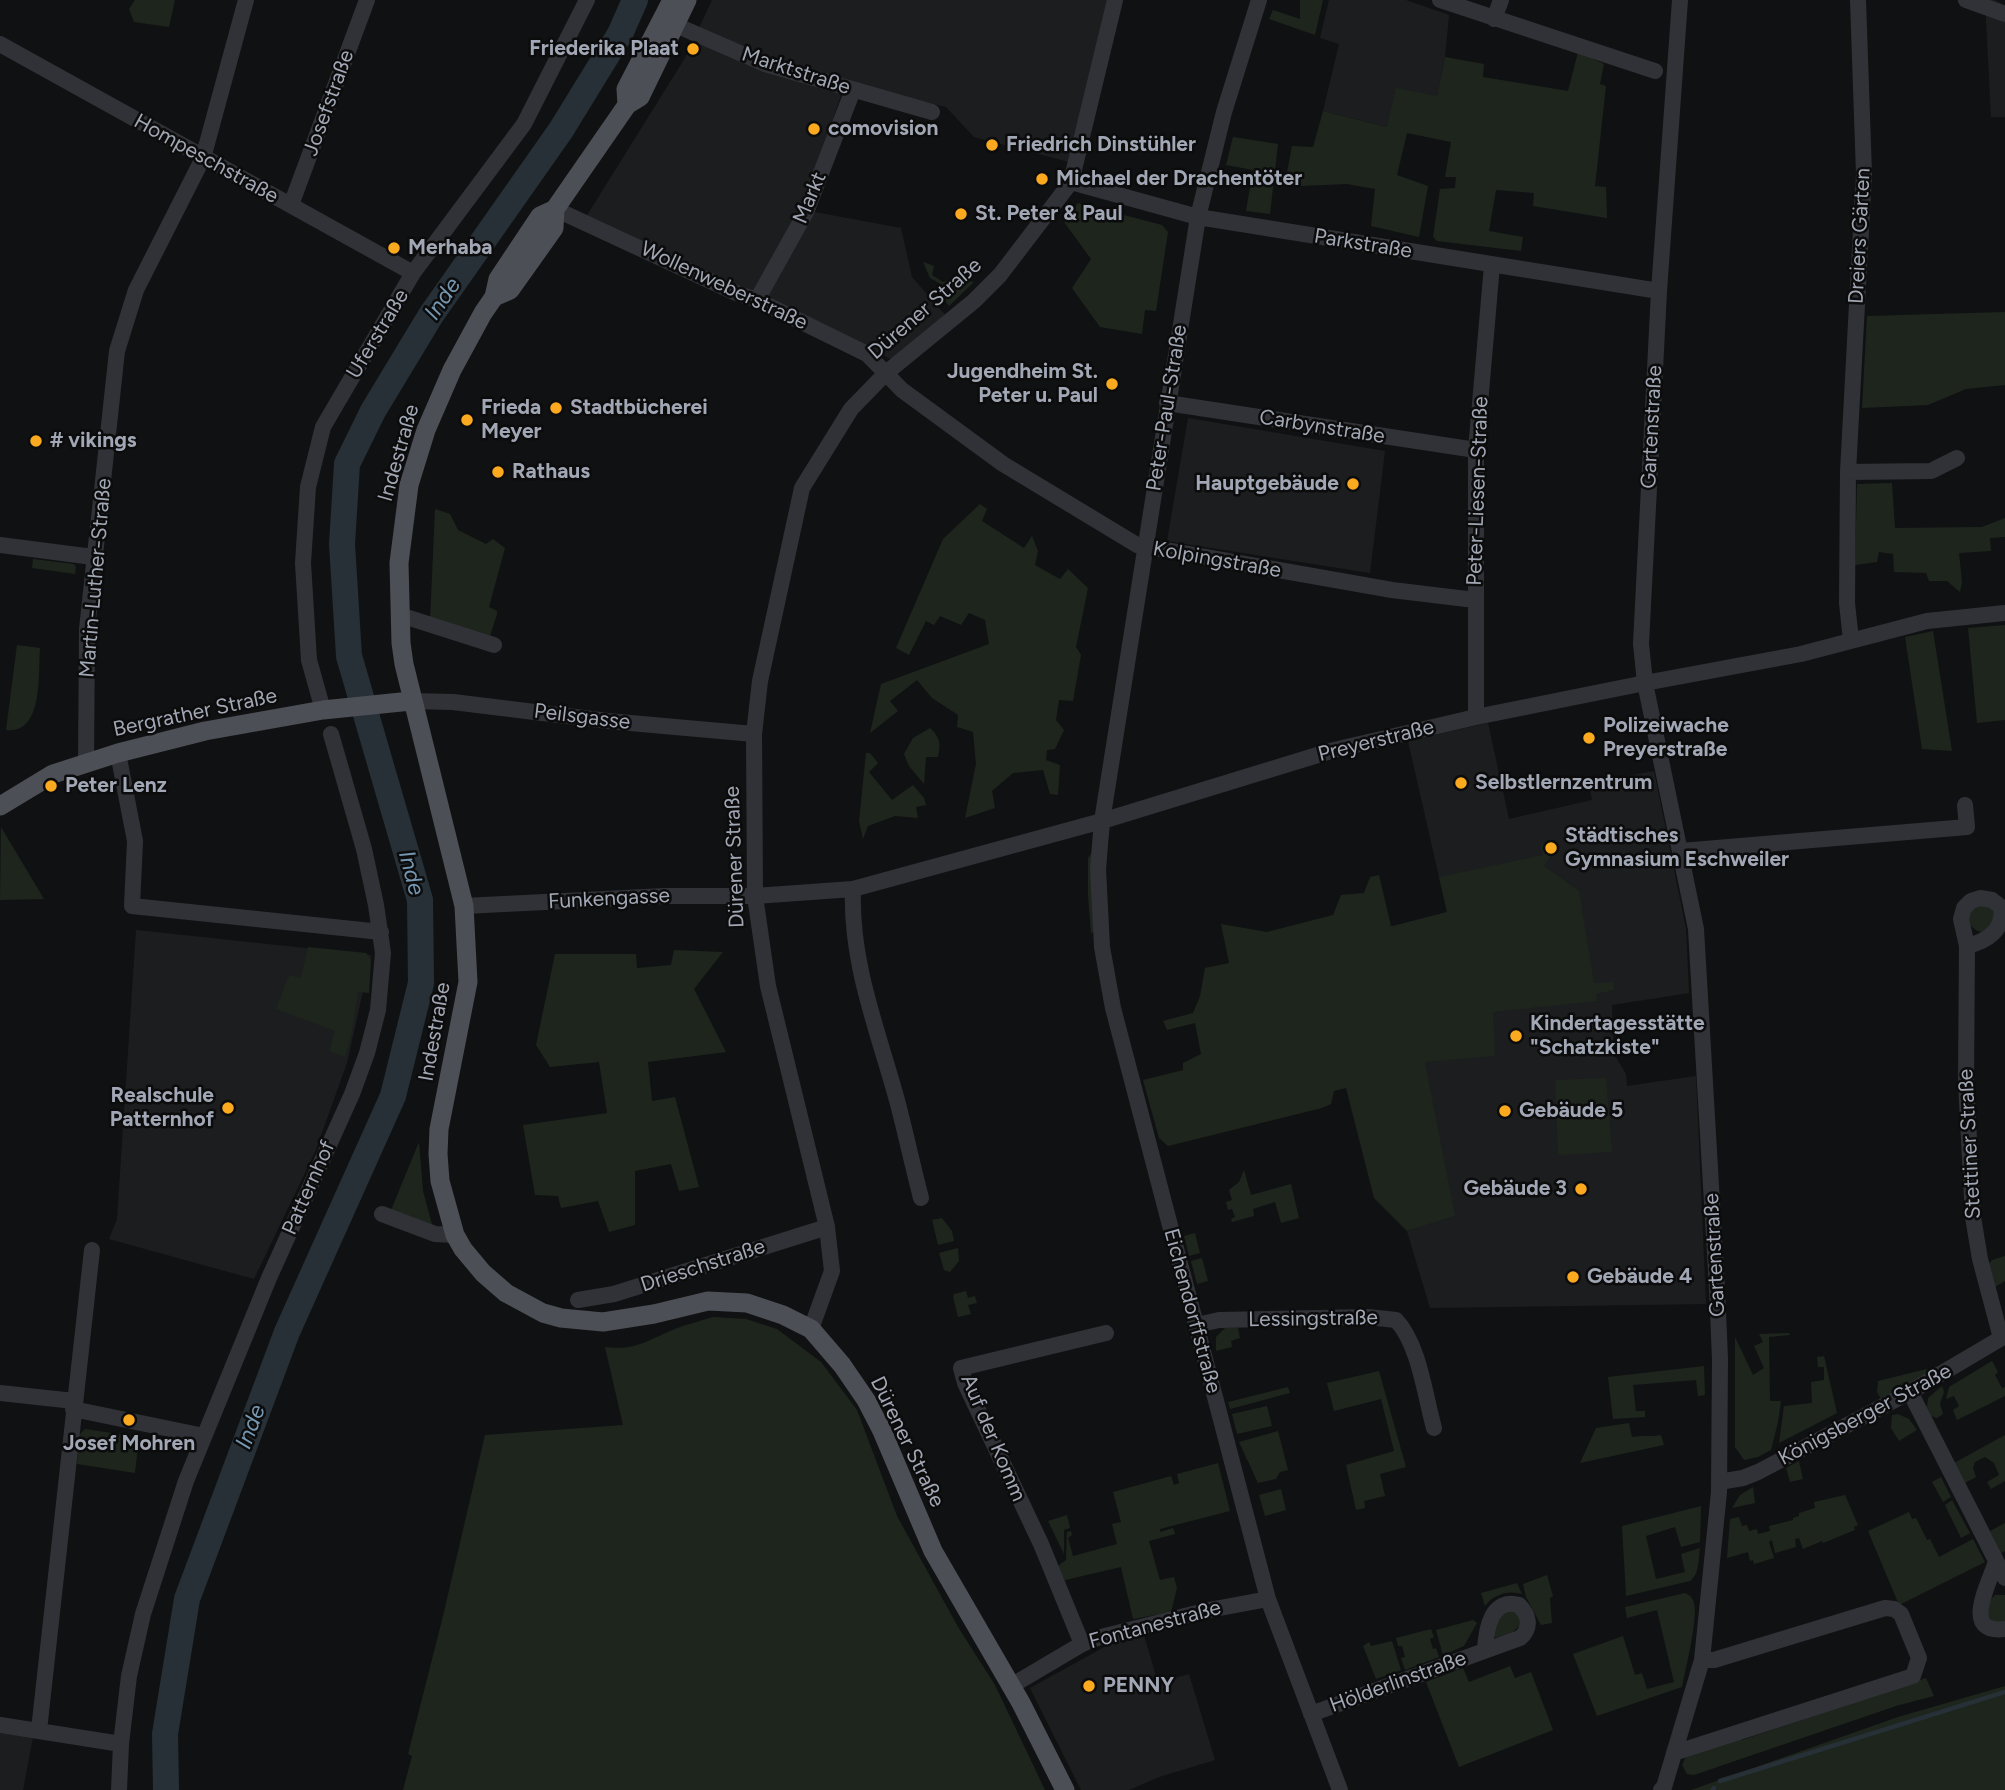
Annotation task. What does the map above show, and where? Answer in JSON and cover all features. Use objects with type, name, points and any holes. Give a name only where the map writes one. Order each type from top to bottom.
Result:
[{"type":"main road","name":"Indestraße","points":[[672,0],[669,22],[640,97],[626,105],[555,209],[540,216],[498,279],[494,297],[452,370],[426,430],[409,485],[399,563],[404,664],[411,701],[464,906],[468,982],[439,1129],[440,1181],[455,1235],[474,1264],[506,1293],[543,1313],[561,1318],[603,1322],[711,1301],[747,1303],[783,1315],[811,1329]]},
{"type":"main road","name":"Indestraße","points":[[669,22],[687,0]]},
{"type":"main road","name":"Bergrather Straße","points":[[0,806],[53,774],[118,752],[205,731],[331,709],[411,701]]},
{"type":"main road","name":"Dürener Straße","points":[[811,1329],[842,1365],[866,1400],[933,1551],[1011,1685],[1065,1790]]},
{"type":"street","name":"Martin-Luther-Straße","points":[[86,762],[87,629],[117,351],[136,290],[204,158],[246,0]]},
{"type":"street","name":"Josefstraße","points":[[290,205],[367,0]]},
{"type":"street","name":"Uferstraße","points":[[331,709],[309,660],[303,563],[308,488],[323,426],[414,273],[524,124],[587,0]]},
{"type":"street","name":"Dürener Straße","points":[[811,1329],[832,1271],[827,1227],[768,986],[755,896],[754,734],[760,681],[802,488],[851,409],[886,373],[974,301],[1000,275],[1071,182],[1115,0]]},
{"type":"street","name":"Peter-Paul-Straße","points":[[1102,821],[1198,217],[1224,112],[1259,0]]},
{"type":"street","points":[[1440,0],[1655,71]]},
{"type":"street","points":[[1494,19],[1501,0]]},
{"type":"street","name":"Gartenstraße","points":[[1662,1788],[1702,1660],[1720,1482],[1720,1359],[1696,929],[1645,683],[1640,644],[1659,291],[1680,0]]},
{"type":"street","name":"Dreiers Gärten","points":[[1851,640],[1847,603],[1848,472],[1864,174],[1858,0]]},
{"type":"street","points":[[1966,0],[2005,14]]},
{"type":"street","name":"Marktstraße","points":[[669,22],[765,64],[932,113]]},
{"type":"street","name":"Hompeschstraße","points":[[0,44],[414,273]]},
{"type":"street","name":"Markt","points":[[757,300],[806,212],[853,90]]},
{"type":"street","name":"Parkstraße","points":[[1071,182],[1198,217],[1659,291]]},
{"type":"street","name":"Wollenweberstraße","points":[[555,209],[736,293],[757,300],[867,354],[886,373]]},
{"type":"street","name":"Peter-Liesen-Straße","points":[[1476,717],[1476,450],[1492,265]]},
{"type":"street","name":"Kolpingstraße","points":[[886,373],[902,390],[1003,464],[1128,540],[1146,548],[1392,590],[1475,600]]},
{"type":"street","name":"Carbynstraße","points":[[1167,403],[1476,450]]},
{"type":"street","points":[[1848,472],[1931,471],[1957,458]]},
{"type":"street","points":[[0,545],[93,557]]},
{"type":"street","name":"Preyerstraße","points":[[755,896],[853,889],[1102,821],[1334,750],[1476,717],[1801,654],[1927,621],[2005,613]]},
{"type":"street","points":[[400,615],[494,645]]},
{"type":"street","name":"Peilsgasse","points":[[411,701],[453,702],[608,721],[754,734]]},
{"type":"street","name":"Patternhof","points":[[119,1790],[129,1676],[143,1614],[186,1480],[367,1053],[378,1010],[383,953],[381,932],[364,849],[331,734]]},
{"type":"street","points":[[118,752],[135,841],[132,906],[381,932]]},
{"type":"street","points":[[1681,851],[1967,827],[1965,805]]},
{"type":"street","name":"Eichendorffstraße","points":[[1102,821],[1098,869],[1101,947],[1113,1008],[1268,1599],[1311,1714],[1335,1788]]},
{"type":"street","points":[[853,889],[852,911],[858,963],[874,1029],[898,1103],[920,1198]]},
{"type":"street","name":"Funkengasse","points":[[464,906],[665,896],[755,896]]},
{"type":"street","name":"Stettiner Straße","points":[[1967,946],[1966,1082],[1972,1217],[1980,1259],[2003,1337]]},
{"type":"street","points":[[382,1214],[435,1234],[455,1235]]},
{"type":"street","name":"Drieschstraße","points":[[578,1300],[614,1294],[827,1227]]},
{"type":"street","points":[[38,1730],[92,1250]]},
{"type":"street","name":"Lessingstraße","points":[[1198,1325],[1233,1320],[1381,1317],[1396,1320],[1405,1331],[1413,1349],[1434,1428]]},
{"type":"street","name":"Auf der Komm","points":[[1082,1644],[1067,1602],[965,1382],[961,1368],[1106,1333]]},
{"type":"street","name":"Königsberger Straße","points":[[1720,1482],[1759,1472],[1910,1392],[2003,1337]]},
{"type":"street","points":[[1910,1392],[2005,1578]]},
{"type":"street","points":[[0,1393],[74,1405],[204,1436]]},
{"type":"street","points":[[1996,1561],[1991,1581],[1979,1607],[1980,1616],[1986,1625],[1998,1630],[2005,1629]]},
{"type":"street","name":"Fontanestraße","points":[[1011,1685],[1082,1644],[1143,1625],[1268,1599]]},
{"type":"street","points":[[1674,1753],[1913,1676],[1919,1658],[1901,1614],[1894,1609],[1885,1608],[1714,1660],[1702,1660]]},
{"type":"street","name":"Hölderlinstraße","points":[[1311,1714],[1485,1650]]},
{"type":"street","points":[[0,1725],[121,1744]]},
{"type":"shaded area","points":[[135,0],[175,0],[169,27],[134,22],[129,9]]},
{"type":"shaded area","points":[[712,0],[1110,0],[1069,162],[974,137],[946,107],[845,82],[804,210],[901,228],[912,277],[946,316],[893,360],[586,217],[685,58]]},
{"type":"shaded area","points":[[1300,0],[1323,0],[1315,35],[1269,19],[1273,10],[1300,19]]},
{"type":"shaded area","points":[[1329,0],[1406,0],[1449,15],[1445,57],[1437,96],[1387,127],[1323,111],[1339,44],[1320,38]]},
{"type":"shaded area","points":[[1985,0],[1994,0],[2005,5],[2005,117],[1991,117]]},
{"type":"shaded area","points":[[1578,52],[1604,64],[1600,84],[1606,86],[1595,186],[1606,187],[1607,218],[1533,206],[1534,193],[1496,190],[1489,231],[1523,237],[1521,251],[1437,241],[1433,237],[1440,189],[1455,188],[1456,177],[1445,177],[1451,142],[1407,133],[1397,175],[1428,186],[1419,237],[1371,226],[1375,189],[1347,184],[1301,186],[1301,180],[1286,178],[1292,146],[1313,147],[1323,111],[1387,127],[1396,88],[1437,96],[1445,57],[1484,64],[1483,77],[1568,91]]},
{"type":"shaded area","points":[[1233,137],[1278,144],[1270,214],[1246,211],[1253,170],[1226,165]]},
{"type":"shaded area","points":[[1078,203],[1162,225],[1168,232],[1156,311],[1145,310],[1142,334],[1100,327],[1072,288],[1091,259],[1064,222]]},
{"type":"shaded area","points":[[923,262],[934,266],[932,275],[943,282],[955,278],[974,282],[949,306],[946,302],[946,287],[930,278]]},
{"type":"shaded area","points":[[2005,312],[2005,385],[1966,389],[1928,405],[1862,408],[1867,316]]},
{"type":"shaded area","points":[[1188,418],[1385,451],[1370,573],[1167,541]]},
{"type":"shaded area","points":[[1892,483],[1895,528],[1982,527],[2005,518],[2005,537],[1990,538],[1991,551],[1959,553],[1962,582],[1960,592],[1947,581],[1929,581],[1926,573],[1894,572],[1893,554],[1879,552],[1877,562],[1855,565],[1857,484]]},
{"type":"shaded area","points":[[980,504],[987,509],[982,521],[1024,548],[1032,536],[1038,551],[1035,565],[1060,579],[1068,569],[1088,588],[1076,647],[1081,655],[1073,701],[1059,700],[1056,720],[1064,730],[1055,749],[1047,750],[1046,760],[1060,765],[1058,795],[1050,794],[1043,770],[1013,773],[992,791],[995,808],[965,818],[976,764],[973,732],[957,727],[958,715],[932,698],[917,680],[890,701],[898,711],[870,733],[881,684],[989,644],[985,620],[969,613],[961,625],[940,616],[934,625],[926,621],[909,655],[896,648],[943,539]]},
{"type":"shaded area","points":[[435,509],[450,514],[458,530],[486,544],[493,539],[505,548],[489,607],[497,611],[490,636],[430,622]]},
{"type":"shaded area","points":[[33,559],[74,564],[75,574],[32,568]]},
{"type":"shaded area","points":[[2005,625],[2005,720],[1977,723],[1968,628]]},
{"type":"shaded area","points":[[1933,631],[1952,751],[1922,749],[1905,637]]},
{"type":"shaded area","points":[[17,645],[40,648],[38,686],[33,713],[27,723],[18,729],[6,730]]},
{"type":"shaded area","points":[[1488,723],[1509,819],[1592,800],[1589,783],[1654,771],[1686,929],[1689,993],[1612,1005],[1614,1054],[1626,1074],[1627,1086],[1696,1076],[1706,1304],[1430,1308],[1407,1231],[1454,1216],[1426,1068],[1393,926],[1447,912],[1408,741]]},
{"type":"shaded area","points":[[930,728],[938,738],[939,748],[938,757],[926,757],[924,784],[909,766],[904,754],[913,738]]},
{"type":"shaded area","points":[[866,753],[870,753],[878,763],[869,772],[892,800],[913,785],[924,798],[926,805],[916,807],[918,818],[895,816],[868,826],[863,839],[859,821]]},
{"type":"shaded area","points":[[1,827],[44,899],[0,900]]},
{"type":"shaded area","points":[[1541,844],[1557,846],[1544,866],[1579,891],[1594,983],[1613,982],[1614,990],[1596,994],[1597,1001],[1493,1012],[1495,1056],[1425,1062],[1455,1216],[1407,1231],[1374,1198],[1346,1088],[1334,1091],[1331,1104],[1322,1108],[1168,1146],[1159,1138],[1143,1080],[1183,1070],[1183,1063],[1201,1054],[1195,1023],[1167,1030],[1163,1021],[1193,1013],[1200,996],[1205,968],[1229,963],[1221,924],[1267,932],[1333,915],[1341,895],[1364,893],[1370,877],[1379,875],[1393,926],[1447,912],[1439,877],[1543,855]]},
{"type":"shaded area","points":[[1091,854],[1094,930],[1091,934],[1088,858]]},
{"type":"shaded area","points":[[1976,904],[1994,908],[1994,926],[1981,932],[1973,928],[1968,918]]},
{"type":"shaded area","name":"Realschule Patternhof","points":[[136,930],[371,955],[347,1063],[315,1152],[254,1279],[109,1239],[117,1219]]},
{"type":"shaded area","points":[[308,947],[366,953],[371,959],[369,993],[358,992],[345,1057],[329,1051],[335,1031],[276,1009],[289,975],[301,978]]},
{"type":"shaded area","points":[[674,950],[723,952],[694,989],[726,1052],[648,1062],[652,1101],[675,1097],[699,1187],[679,1191],[671,1164],[635,1171],[635,1225],[609,1232],[598,1201],[561,1208],[558,1196],[535,1195],[523,1125],[607,1113],[599,1062],[550,1067],[536,1045],[555,954],[636,954],[637,968],[671,965]]},
{"type":"shaded area","points":[[1606,1078],[1612,1152],[1558,1155],[1555,1080]]},
{"type":"shaded area","points":[[419,1142],[423,1191],[433,1228],[391,1210]]},
{"type":"shaded area","points":[[1244,1170],[1251,1195],[1291,1184],[1299,1218],[1281,1223],[1275,1202],[1253,1209],[1254,1216],[1232,1222],[1231,1219],[1235,1217],[1232,1209],[1228,1210],[1226,1202],[1232,1200],[1229,1190],[1239,1182]]},
{"type":"shaded area","points":[[942,1218],[952,1231],[954,1241],[938,1245],[932,1220]]},
{"type":"shaded area","points":[[1195,1233],[1200,1253],[1189,1256],[1184,1236]]},
{"type":"shaded area","points":[[958,1248],[959,1261],[950,1272],[944,1270],[939,1253]]},
{"type":"shaded area","points":[[2005,1256],[2005,1281],[1995,1287],[1989,1264],[1992,1260]]},
{"type":"shaded area","points":[[1202,1258],[1208,1281],[1197,1284],[1191,1261]]},
{"type":"shaded area","points":[[966,1291],[968,1298],[975,1296],[977,1303],[968,1305],[971,1314],[958,1317],[953,1297],[954,1294]]},
{"type":"shaded area","points":[[713,1317],[746,1319],[777,1329],[821,1362],[857,1410],[897,1516],[958,1627],[995,1685],[1045,1790],[403,1790],[412,1756],[408,1754],[485,1435],[623,1425],[605,1347],[634,1346]]},
{"type":"shaded area","points":[[1225,1328],[1238,1328],[1240,1338],[1231,1341],[1232,1347],[1216,1351],[1216,1337]]},
{"type":"shaded area","points":[[1759,1334],[1790,1335],[1769,1337],[1770,1401],[1781,1401],[1771,1450],[1744,1460],[1735,1447],[1735,1337],[1753,1375],[1764,1368],[1754,1346],[1763,1342]]},
{"type":"shaded area","points":[[1824,1356],[1837,1413],[1779,1443],[1784,1406],[1812,1403],[1811,1382],[1824,1380],[1824,1367],[1818,1367],[1817,1357]]},
{"type":"shaded area","points":[[1992,1361],[1998,1372],[1995,1375],[2002,1388],[2005,1387],[2005,1396],[1957,1420],[1953,1410],[1959,1406],[1954,1396],[1946,1399],[1949,1387]]},
{"type":"shaded area","points":[[1704,1366],[1705,1395],[1698,1396],[1696,1380],[1633,1385],[1636,1411],[1645,1411],[1645,1417],[1613,1419],[1608,1377]]},
{"type":"shaded area","points":[[1939,1366],[1881,1399],[1877,1392],[1878,1381]]},
{"type":"shaded area","points":[[1379,1371],[1406,1467],[1380,1474],[1385,1496],[1364,1501],[1365,1508],[1356,1510],[1346,1465],[1394,1451],[1381,1399],[1334,1411],[1327,1383]]},
{"type":"shaded area","points":[[1942,1386],[1944,1392],[1940,1404],[1943,1414],[1937,1418],[1931,1416],[1927,1408],[1928,1398]]},
{"type":"shaded area","points":[[1288,1387],[1290,1393],[1230,1409],[1228,1402]]},
{"type":"shaded area","points":[[1267,1406],[1272,1426],[1237,1434],[1232,1414]]},
{"type":"shaded area","points":[[1898,1414],[1909,1419],[1917,1430],[1899,1441],[1891,1428],[1892,1415]]},
{"type":"shaded area","points":[[1629,1423],[1632,1437],[1661,1435],[1664,1445],[1580,1463],[1596,1428]]},
{"type":"shaded area","points":[[85,1429],[139,1437],[135,1473],[77,1464],[79,1435]]},
{"type":"shaded area","points":[[1278,1431],[1288,1470],[1280,1472],[1276,1479],[1258,1483],[1239,1442]]},
{"type":"shaded area","points":[[2005,1435],[2005,1481],[1991,1489],[1987,1482],[1999,1475],[1994,1463],[1985,1457],[1975,1462],[1973,1468],[1976,1477],[1965,1483],[1954,1463]]},
{"type":"shaded area","points":[[1799,1461],[1803,1479],[1790,1482],[1786,1468]]},
{"type":"shaded area","points":[[1218,1463],[1230,1511],[1160,1529],[1160,1532],[1173,1528],[1175,1534],[1149,1541],[1160,1580],[1174,1577],[1177,1588],[1171,1612],[1133,1619],[1121,1567],[1061,1581],[1055,1568],[1066,1560],[1067,1532],[1071,1531],[1072,1535],[1068,1538],[1073,1556],[1117,1544],[1112,1524],[1121,1522],[1113,1492],[1171,1476],[1174,1485],[1179,1483],[1177,1474]]},
{"type":"shaded area","points":[[1941,1477],[1951,1497],[1943,1502],[1932,1482]]},
{"type":"shaded area","points":[[1753,1487],[1755,1503],[1732,1508],[1740,1495]]},
{"type":"shaded area","points":[[1281,1489],[1286,1510],[1265,1516],[1259,1495]]},
{"type":"shaded area","points":[[1845,1495],[1858,1525],[1854,1527],[1855,1530],[1803,1549],[1799,1538],[1795,1539],[1796,1547],[1775,1553],[1772,1540],[1769,1542],[1774,1558],[1754,1564],[1753,1560],[1750,1561],[1748,1552],[1727,1558],[1730,1519],[1739,1517],[1742,1526],[1747,1525],[1749,1531],[1757,1529],[1758,1534],[1770,1531],[1769,1526],[1793,1520],[1799,1513],[1815,1508],[1814,1502]]},
{"type":"shaded area","points":[[1952,1500],[1970,1533],[1961,1538],[1945,1505]]},
{"type":"shaded area","points":[[1701,1506],[1700,1542],[1681,1547],[1675,1527],[1646,1536],[1656,1579],[1685,1572],[1681,1554],[1700,1548],[1698,1566],[1693,1578],[1690,1581],[1626,1596],[1622,1526]]},
{"type":"shaded area","points":[[1909,1512],[1912,1519],[1916,1518],[1927,1540],[1930,1539],[1939,1557],[1973,1539],[1985,1562],[1899,1605],[1868,1531]]},
{"type":"shaded area","points":[[1067,1515],[1070,1528],[1064,1530],[1064,1554],[1048,1521]]},
{"type":"shaded area","points":[[2005,1523],[2005,1551],[2001,1553],[1990,1531]]},
{"type":"shaded area","points":[[1547,1575],[1553,1596],[1550,1598],[1552,1623],[1541,1625],[1526,1597],[1523,1584]]},
{"type":"shaded area","points":[[1517,1583],[1522,1594],[1502,1594],[1485,1606],[1481,1593]]},
{"type":"shaded area","points":[[1685,1593],[1693,1600],[1695,1616],[1682,1687],[1597,1716],[1573,1654],[1623,1636],[1635,1675],[1642,1673],[1647,1689],[1674,1682],[1657,1610],[1627,1618],[1625,1607]]},
{"type":"shaded area","points":[[1995,1595],[2005,1595],[2005,1623],[1997,1624],[1988,1619],[1985,1605]]},
{"type":"shaded area","points":[[1508,1609],[1518,1613],[1521,1624],[1510,1635],[1495,1638],[1495,1625]]},
{"type":"shaded area","points":[[1473,1620],[1477,1623],[1464,1646],[1443,1655],[1436,1630]]},
{"type":"shaded area","points":[[1431,1629],[1434,1637],[1430,1639],[1439,1657],[1405,1670],[1401,1658],[1405,1657],[1402,1646],[1398,1646],[1396,1638]]},
{"type":"shaded area","points":[[1143,1632],[1158,1683],[1189,1674],[1215,1760],[1159,1777],[1129,1790],[1081,1790],[1030,1688],[1119,1639]]},
{"type":"shaded area","points":[[1392,1641],[1401,1670],[1376,1679],[1363,1646],[1369,1642],[1371,1646]]},
{"type":"shaded area","points":[[1510,1666],[1515,1678],[1531,1672],[1553,1730],[1459,1767],[1426,1682],[1463,1668],[1469,1682]]},
{"type":"shaded area","points":[[1926,1678],[1934,1696],[1896,1706],[1694,1775],[1687,1774],[1682,1765],[1688,1752],[1740,1736],[1742,1740]]},
{"type":"shaded area","points":[[2005,1686],[2005,1790],[1691,1790],[1898,1717]]},
{"type":"shaded area","points":[[0,1733],[33,1737],[23,1790],[0,1790]]},
{"type":"waterway","name":"Inde","points":[[166,1790],[165,1734],[187,1599],[287,1332],[393,1096],[421,983],[420,900],[349,656],[342,544],[347,464],[373,411],[431,315],[561,130],[620,34],[635,0]]},
{"type":"waterway","points":[[1720,1781],[2005,1692]]},
{"type":"place","name":"Friederika Plaat","points":[[693,49]]},
{"type":"place","name":"comovision","points":[[814,129]]},
{"type":"place","name":"Friedrich Dinstühler","points":[[992,145]]},
{"type":"place","name":"Michael der Drachentöter","points":[[1042,179]]},
{"type":"place","name":"St. Peter & Paul","points":[[961,214]]},
{"type":"place","name":"Merhaba","points":[[394,248]]},
{"type":"place","name":"Jugendheim St. Peter u. Paul","points":[[1112,384]]},
{"type":"place","name":"Stadtbücherei","points":[[556,408]]},
{"type":"place","name":"Frieda Meyer","points":[[467,420]]},
{"type":"place","name":"# vikings","points":[[36,441]]},
{"type":"place","name":"Rathaus","points":[[498,472]]},
{"type":"place","name":"Hauptgebäude","points":[[1353,484]]},
{"type":"place","name":"Polizeiwache Preyerstraße","points":[[1589,738]]},
{"type":"place","name":"Selbstlernzentrum","points":[[1461,783]]},
{"type":"place","name":"Peter Lenz","points":[[51,786]]},
{"type":"place","name":"Städtisches Gymnasium Eschweiler","points":[[1551,848]]},
{"type":"place","name":"Kindertagesstätte \"Schatzkiste\"","points":[[1516,1036]]},
{"type":"place","name":"Realschule Patternhof","points":[[228,1108]]},
{"type":"place","name":"Gebäude 5","points":[[1505,1111]]},
{"type":"place","name":"Gebäude 3","points":[[1581,1189]]},
{"type":"place","name":"Gebäude 4","points":[[1573,1277]]},
{"type":"place","name":"Josef Mohren","points":[[129,1420]]},
{"type":"place","name":"PENNY","points":[[1089,1686]]}]
